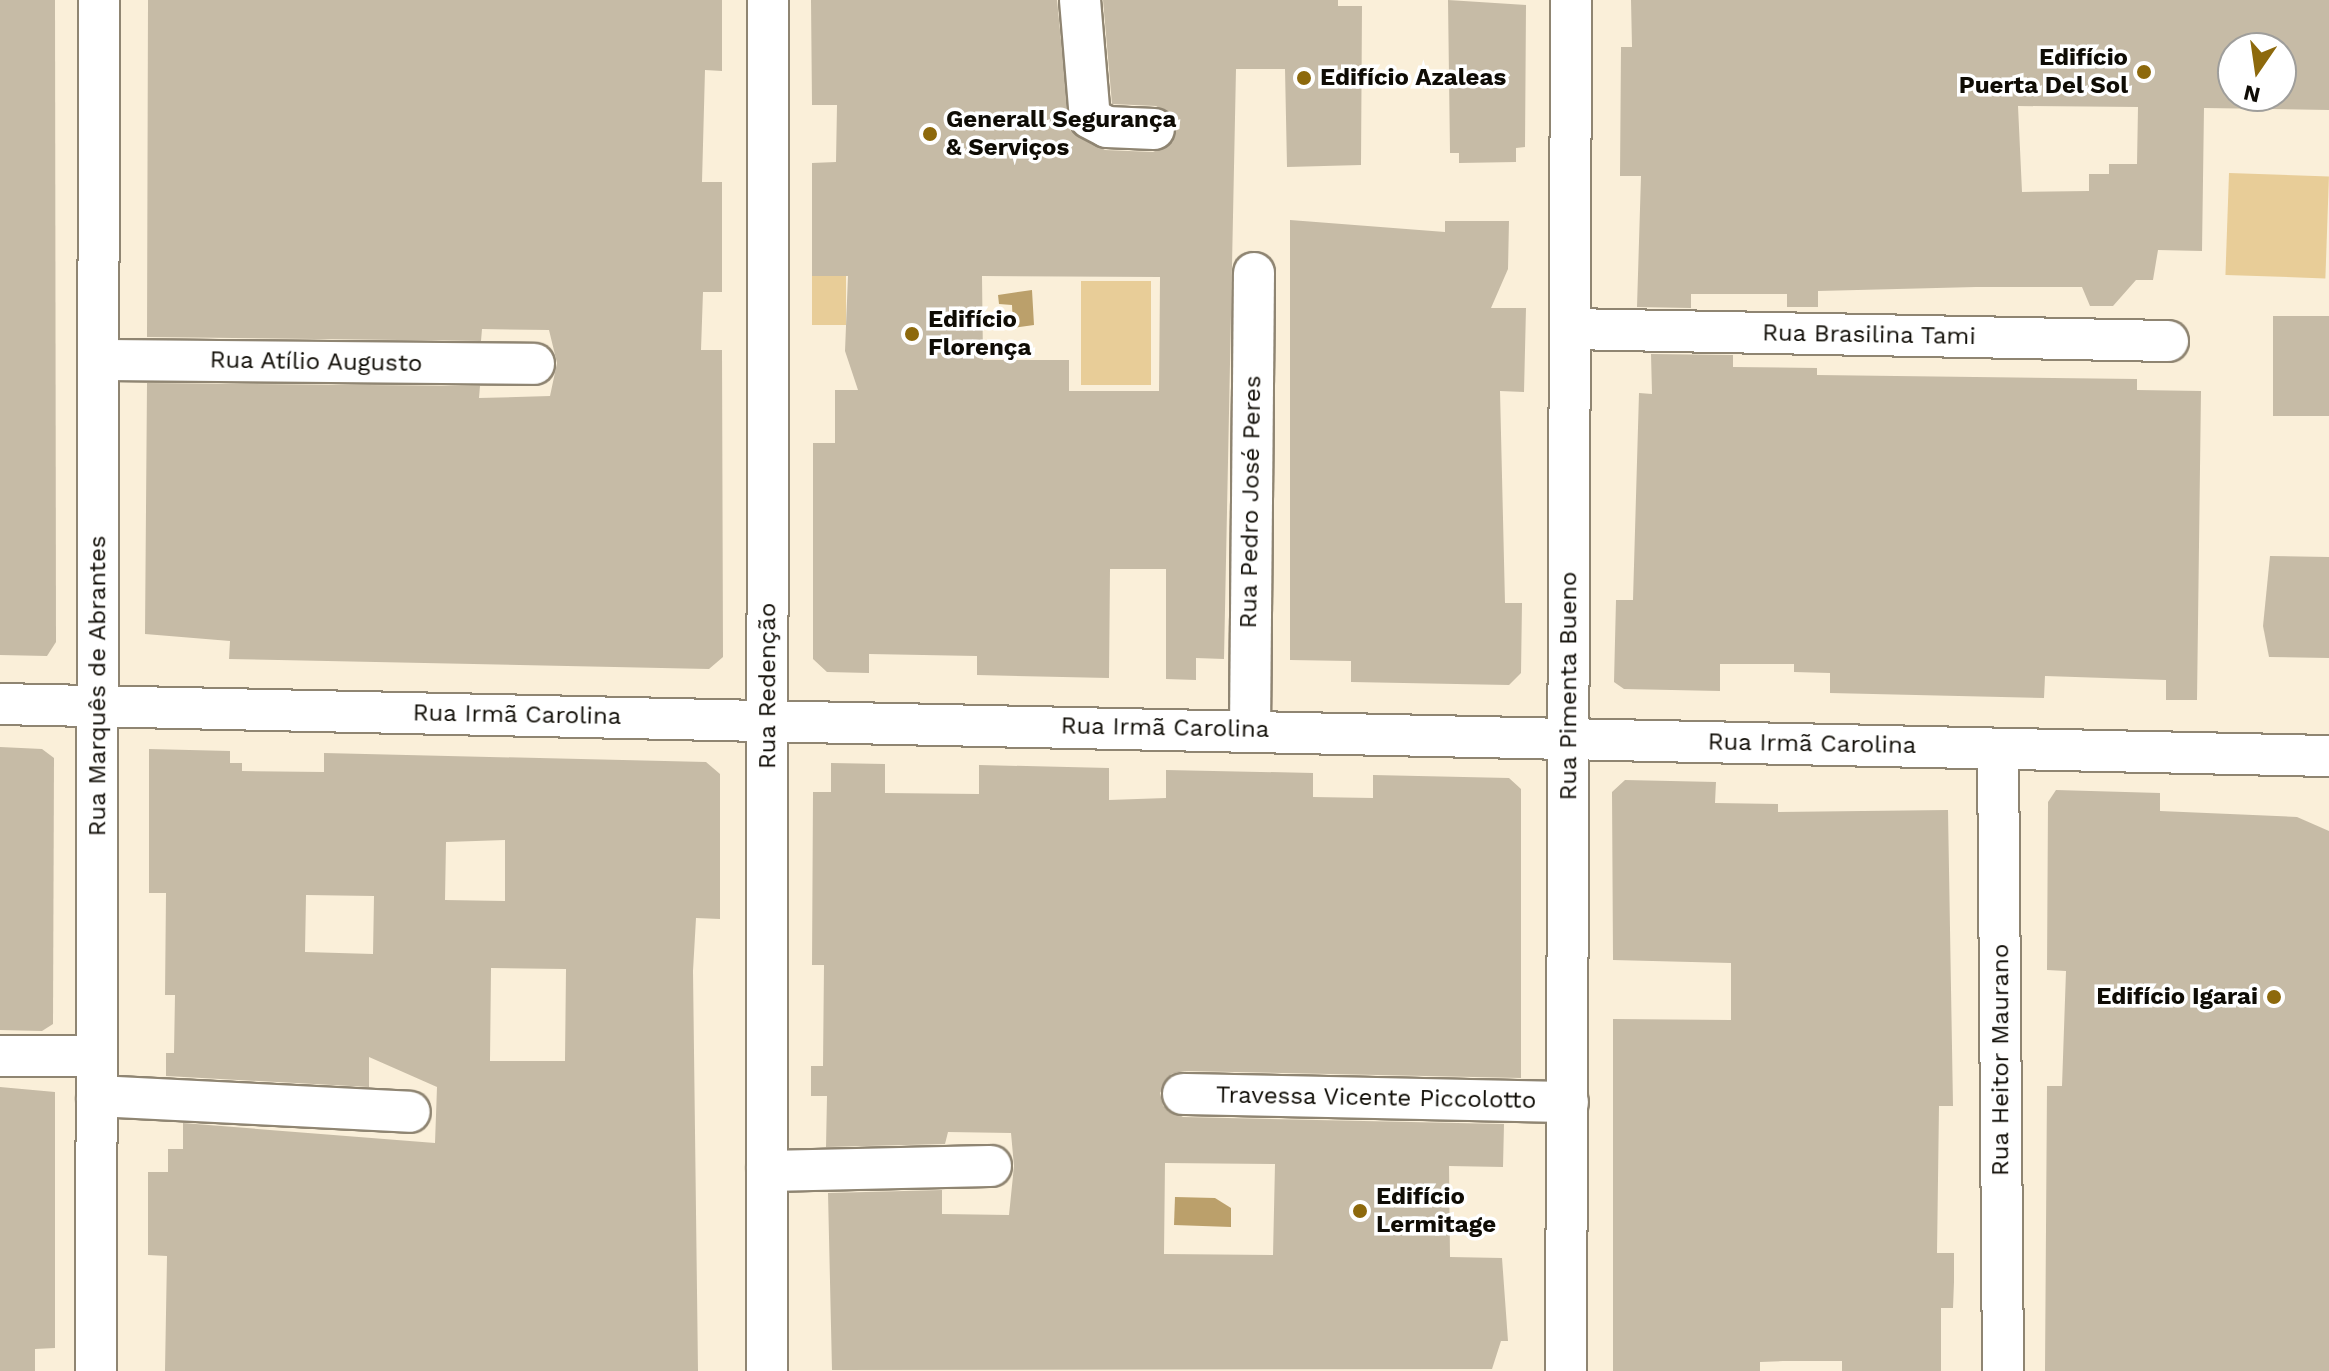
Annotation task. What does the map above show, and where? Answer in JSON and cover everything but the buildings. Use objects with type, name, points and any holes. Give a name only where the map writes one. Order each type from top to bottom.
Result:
[{"type":"street","name":"Rua Marquês de Abrantes","points":[[96,1371],[99,0]]},
{"type":"street","name":"Rua Redenção","points":[[767,1371],[768,0]]},
{"type":"street","points":[[1080,0],[1090,118],[1107,127],[1154,129]]},
{"type":"street","name":"Rua Pimenta Bueno","points":[[1566,1371],[1571,0]]},
{"type":"street","name":"Rua Pedro José Peres","points":[[1250,730],[1254,273]]},
{"type":"street","name":"Rua Brasilina Tami","points":[[1570,329],[2168,341]]},
{"type":"street","name":"Rua Atílio Augusto","points":[[99,360],[534,364]]},
{"type":"street","name":"Rua Irmã Carolina","points":[[0,704],[2329,756]]},
{"type":"street","name":"Rua Heitor Maurano","points":[[1998,749],[2003,1371]]},
{"type":"street","points":[[0,1056],[97,1056]]},
{"type":"street","name":"Travessa Vicente Piccolotto","points":[[1183,1094],[1568,1102]]},
{"type":"street","points":[[97,1096],[410,1112]]},
{"type":"street","points":[[767,1171],[991,1166]]},
{"type":"shaded area","points":[[2229,173],[2329,176],[2325,278],[2225,275]]},
{"type":"shaded area","points":[[812,276],[846,276],[846,325],[812,325]]},
{"type":"shaded area","points":[[1081,281],[1151,281],[1151,385],[1081,385]]},
{"type":"shaded area","points":[[1032,290],[1034,325],[1013,328],[1012,305],[999,304],[998,295]]},
{"type":"shaded area","points":[[1175,1197],[1215,1198],[1231,1208],[1231,1227],[1174,1225]]},
{"type":"place","name":"Edifício Puerta Del Sol","points":[[2144,72]]},
{"type":"place","name":"Edifício Azaleas","points":[[1304,78]]},
{"type":"place","name":"Generall Segurança & Serviços","points":[[930,134]]},
{"type":"place","name":"Edifício Florença","points":[[912,334]]},
{"type":"place","name":"Edifício Igarai","points":[[2274,997]]},
{"type":"place","name":"Edifício Lermitage","points":[[1360,1211]]}]
